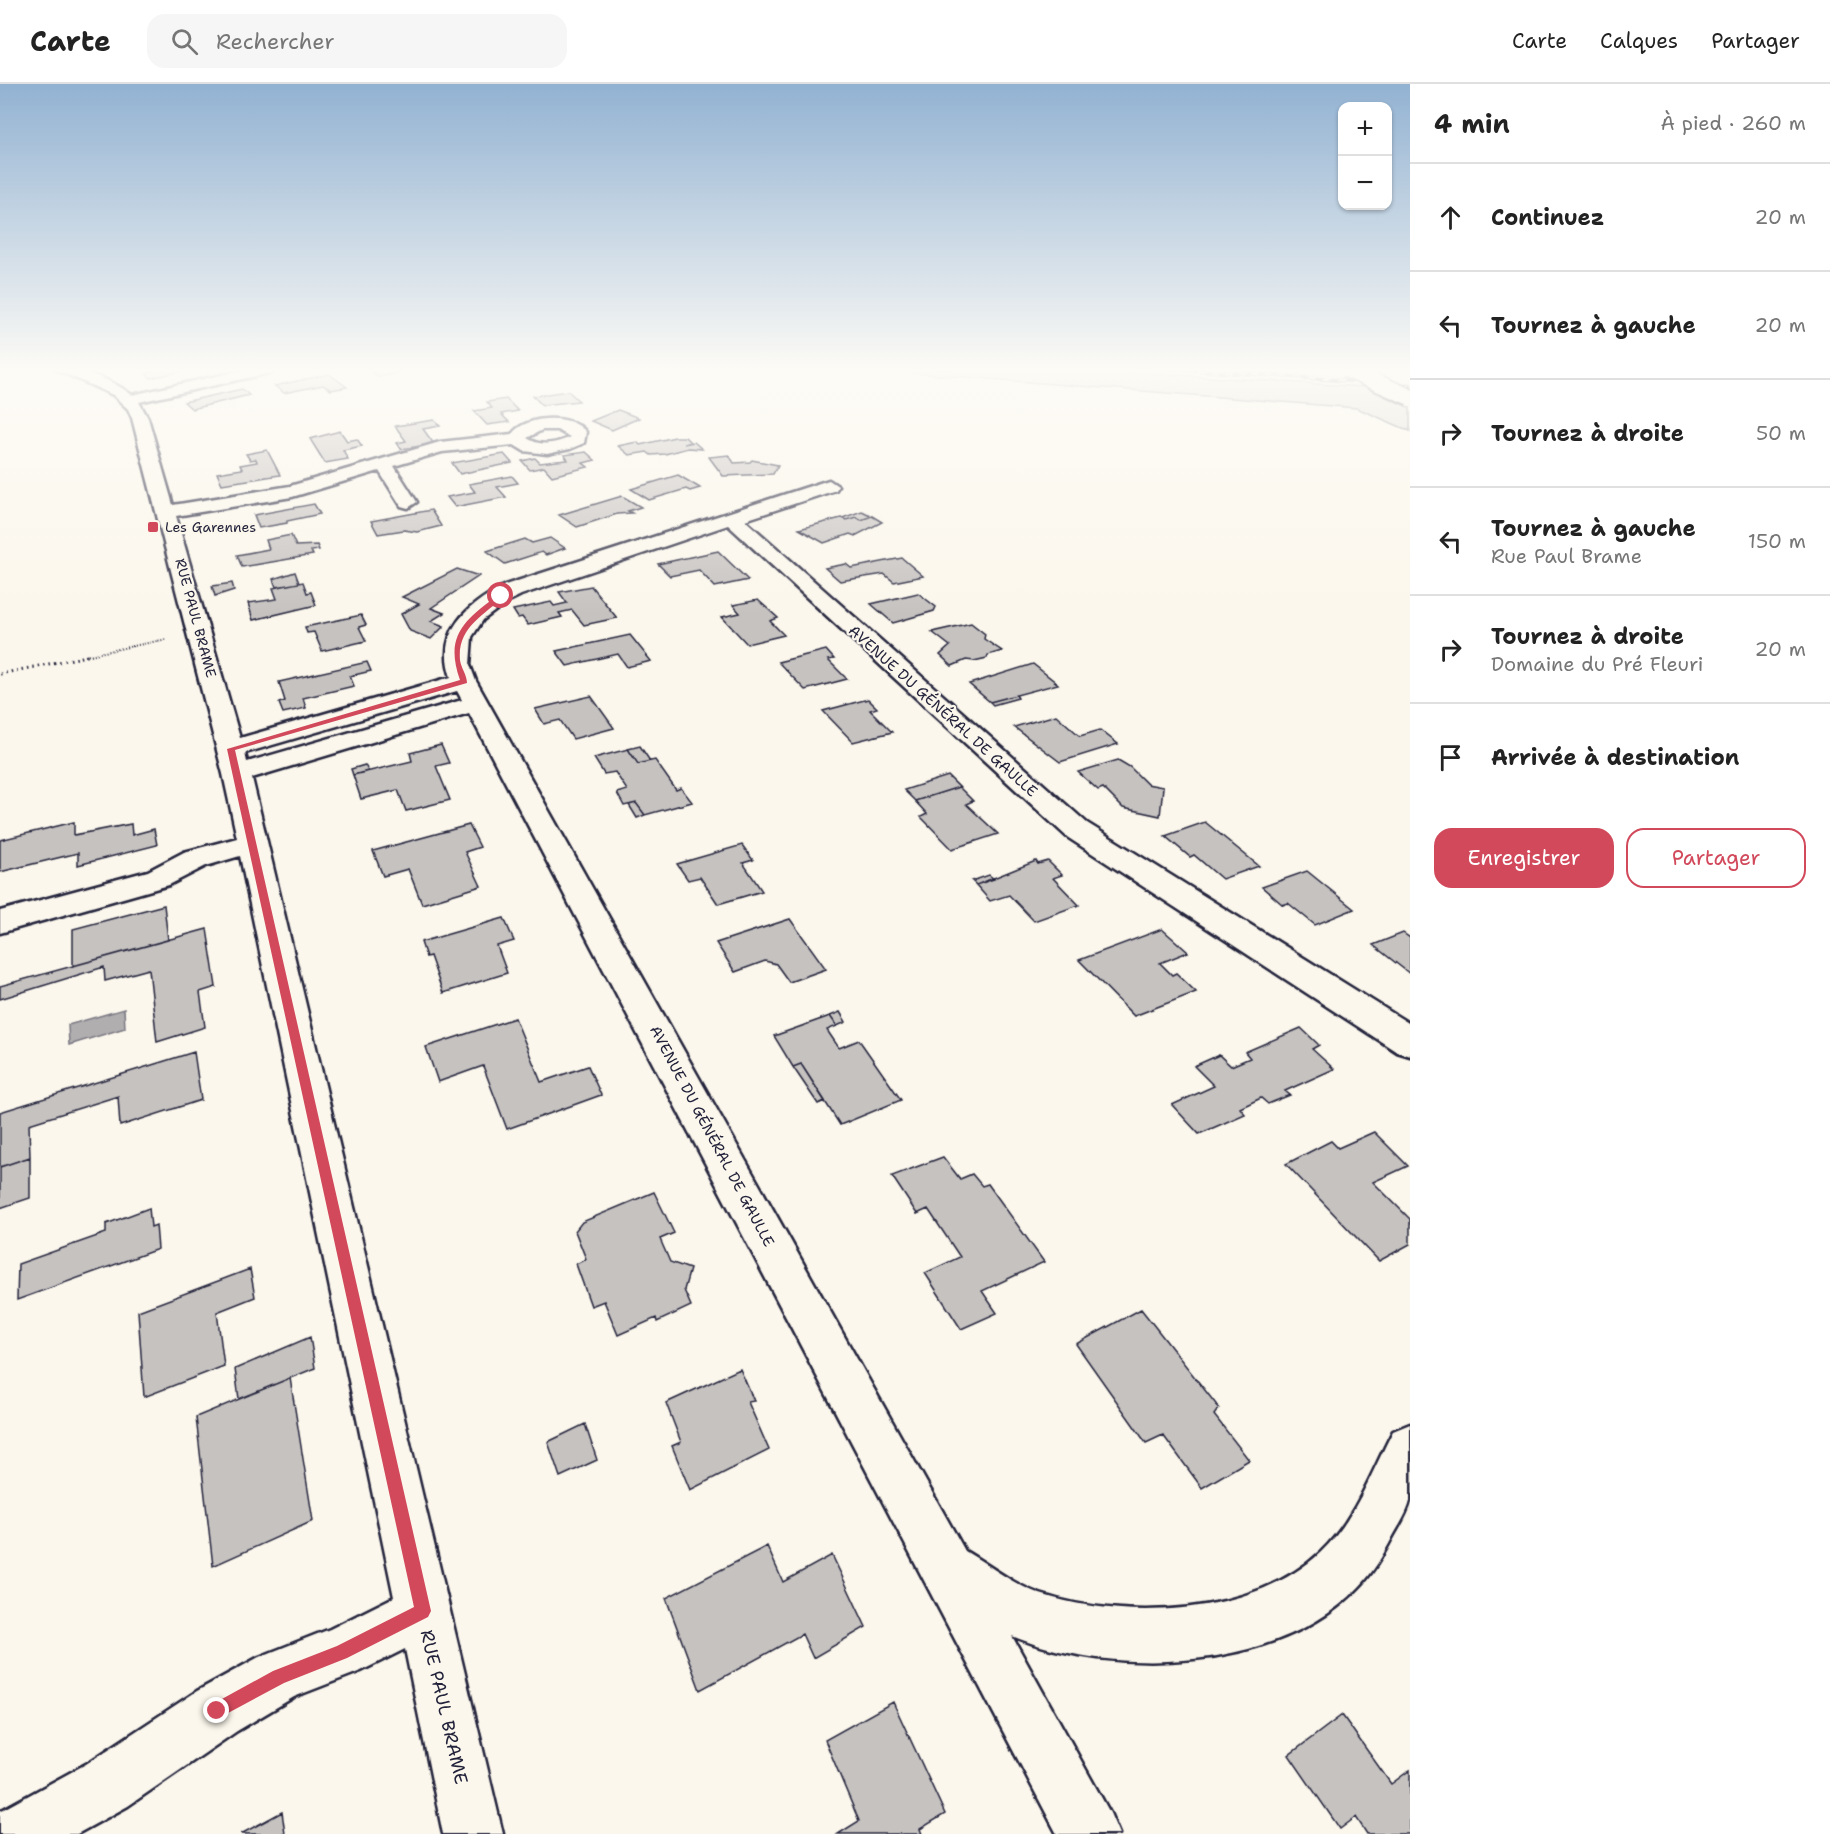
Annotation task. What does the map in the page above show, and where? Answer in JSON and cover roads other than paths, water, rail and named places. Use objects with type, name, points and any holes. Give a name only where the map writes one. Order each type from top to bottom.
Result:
[{"type":"street","name":"RUE PAUL BRAME","points":[[149,451],[234,761],[472,1834]]},
{"type":"street","points":[[166,513],[278,494],[427,451]]},
{"type":"street","points":[[383,463],[408,502]]},
{"type":"street","name":"AVENUE DU GÉNÉRAL DE GAULLE","points":[[829,486],[529,584],[501,596],[476,615],[460,635],[457,661],[471,692],[1089,1834]]},
{"type":"street","name":"AVENUE DU GÉNÉRAL DE GAULLE","points":[[731,518],[1077,830],[1410,1042]]},
{"type":"street","points":[[234,761],[471,692]]},
{"type":"street","points":[[0,922],[158,878],[195,859],[252,843]]},
{"type":"street","points":[[947,1569],[1007,1605],[1038,1620],[1078,1631],[1127,1636],[1215,1631],[1253,1621],[1294,1602],[1338,1572],[1358,1547],[1410,1448]]},
{"type":"street","points":[[18,1834],[107,1785],[217,1711],[279,1677],[342,1652],[423,1611]]},
{"type":"place","name":"Les Garennes","points":[[153,527]]}]
